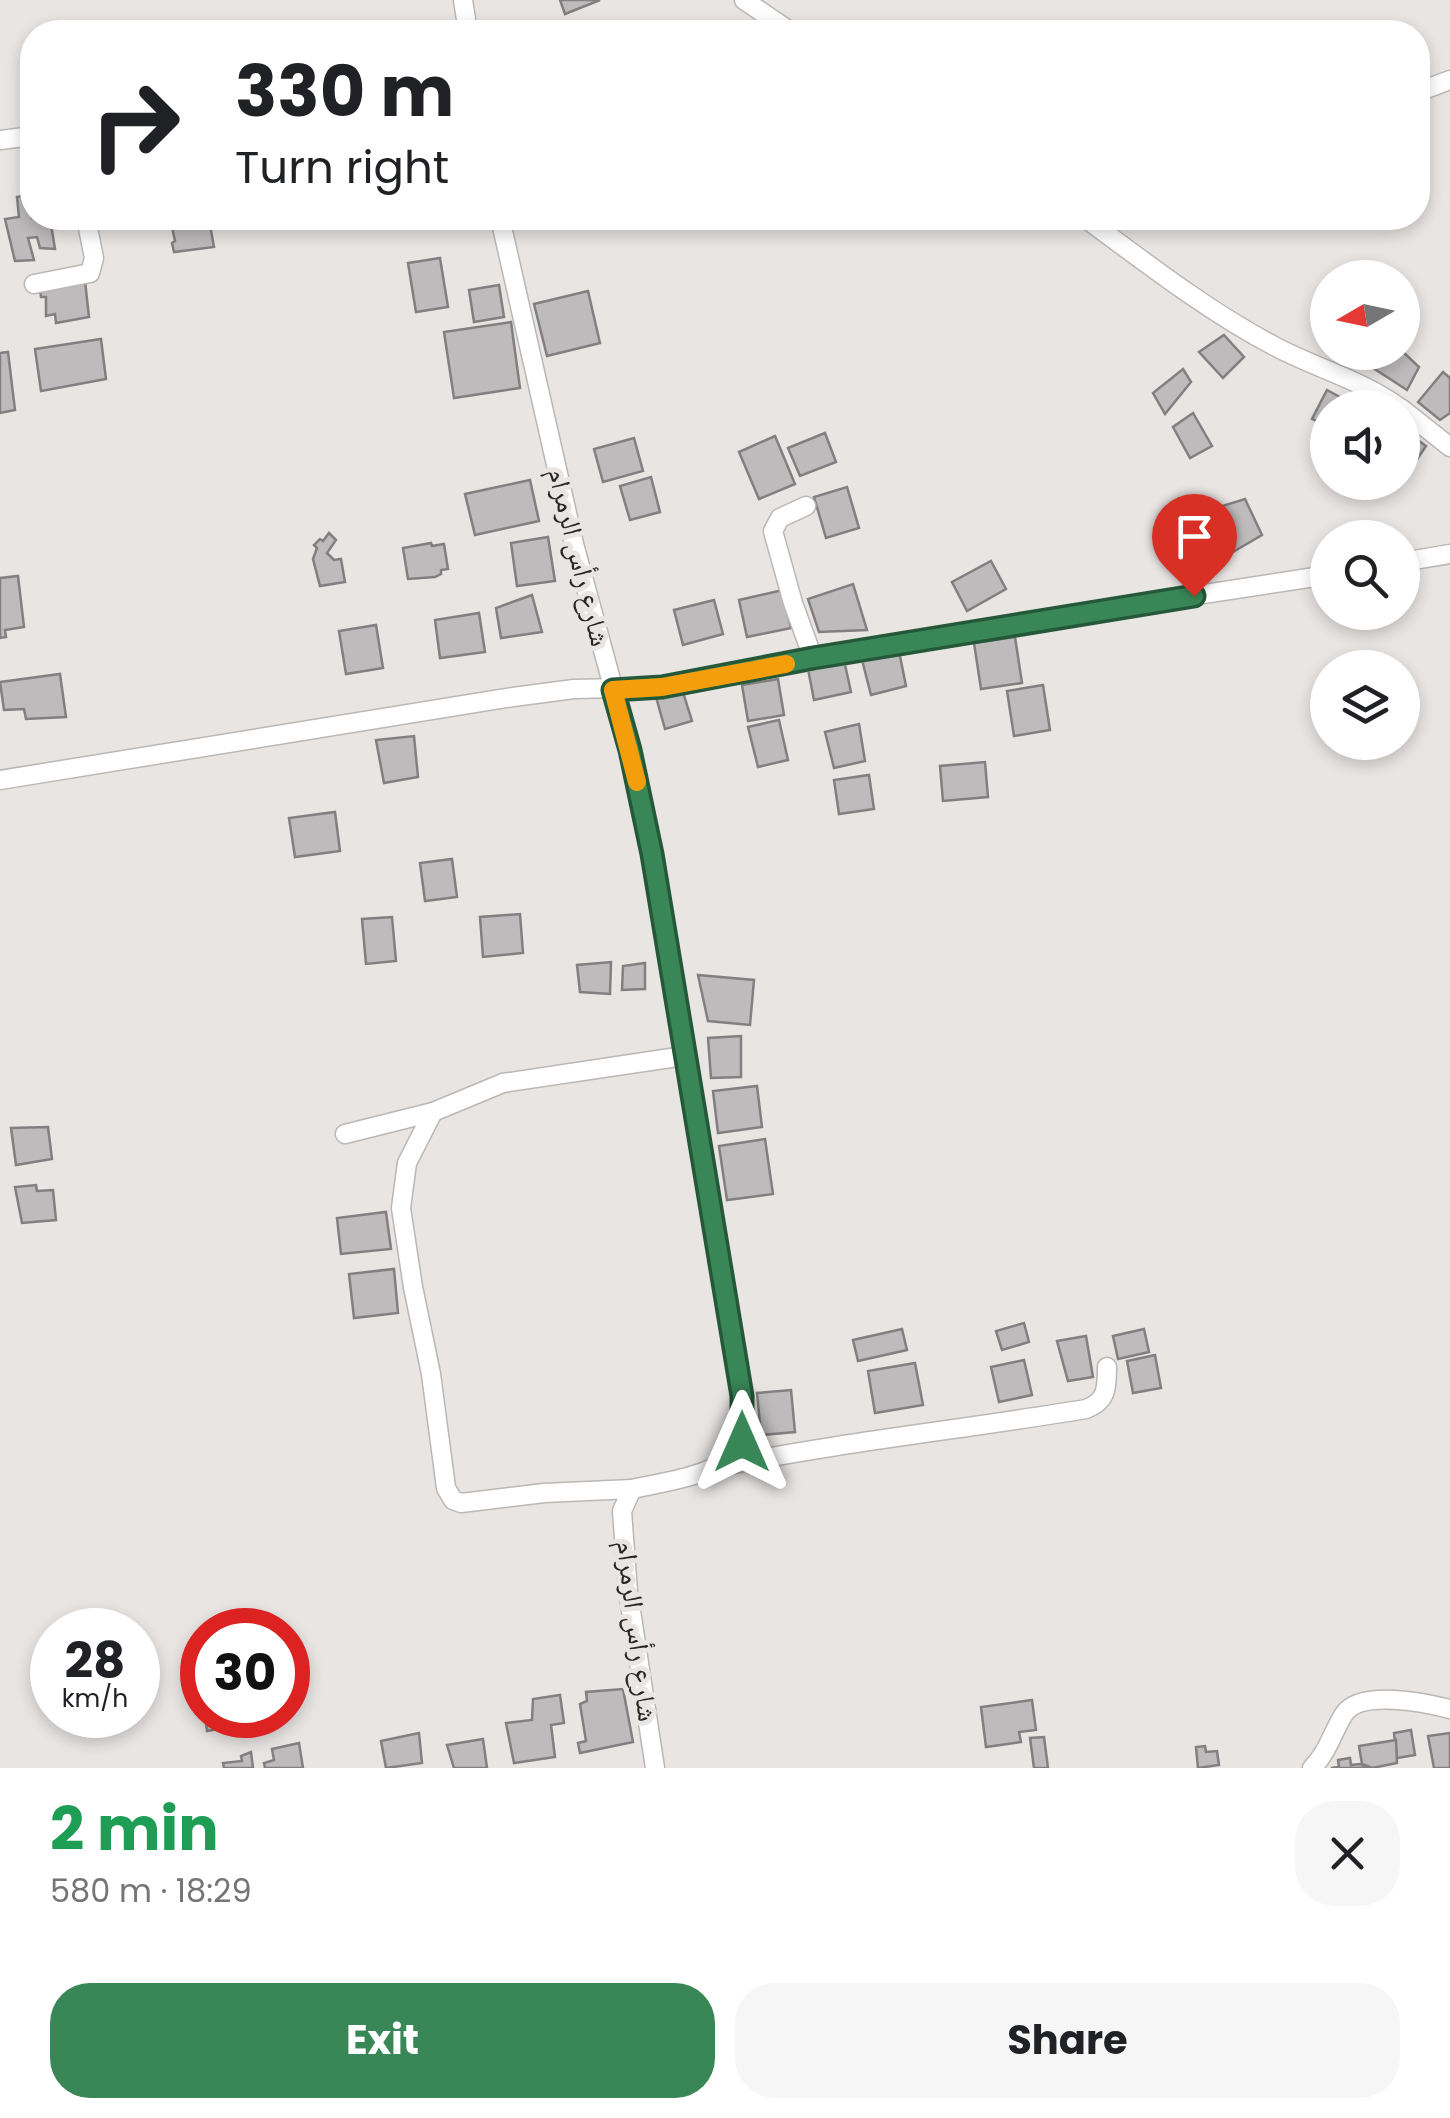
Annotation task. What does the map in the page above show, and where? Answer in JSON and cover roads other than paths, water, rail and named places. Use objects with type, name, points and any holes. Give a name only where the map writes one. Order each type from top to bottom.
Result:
[{"type":"street","points":[[744,0],[773,20]]},
{"type":"street","points":[[34,284],[90,273],[94,258],[88,230]]},
{"type":"street","name":"شارع رأس الرمرام","points":[[503,230],[574,544],[630,750],[652,854],[742,1396],[742,1442],[718,1468]]},
{"type":"street","points":[[1101,230],[1273,346],[1371,390]]},
{"type":"street","points":[[1420,423],[1450,447]]},
{"type":"street","points":[[806,506],[780,518],[773,531],[813,658]]},
{"type":"street","points":[[1420,559],[1450,554]]},
{"type":"street","points":[[0,780],[514,697],[574,689],[662,687],[813,658],[1310,578]]},
{"type":"street","points":[[345,1134],[434,1112],[503,1083],[684,1056]]},
{"type":"street","points":[[434,1112],[407,1164],[401,1208],[431,1374],[446,1488],[453,1500],[461,1503],[544,1493],[632,1489],[795,1452],[1086,1408],[1098,1404],[1104,1396],[1107,1367]]},
{"type":"street","name":"شارع رأس الرمرام","points":[[632,1489],[622,1511],[648,1767]]},
{"type":"street","points":[[1312,1768],[1326,1752],[1344,1714],[1352,1706],[1398,1698],[1450,1709]]}]
